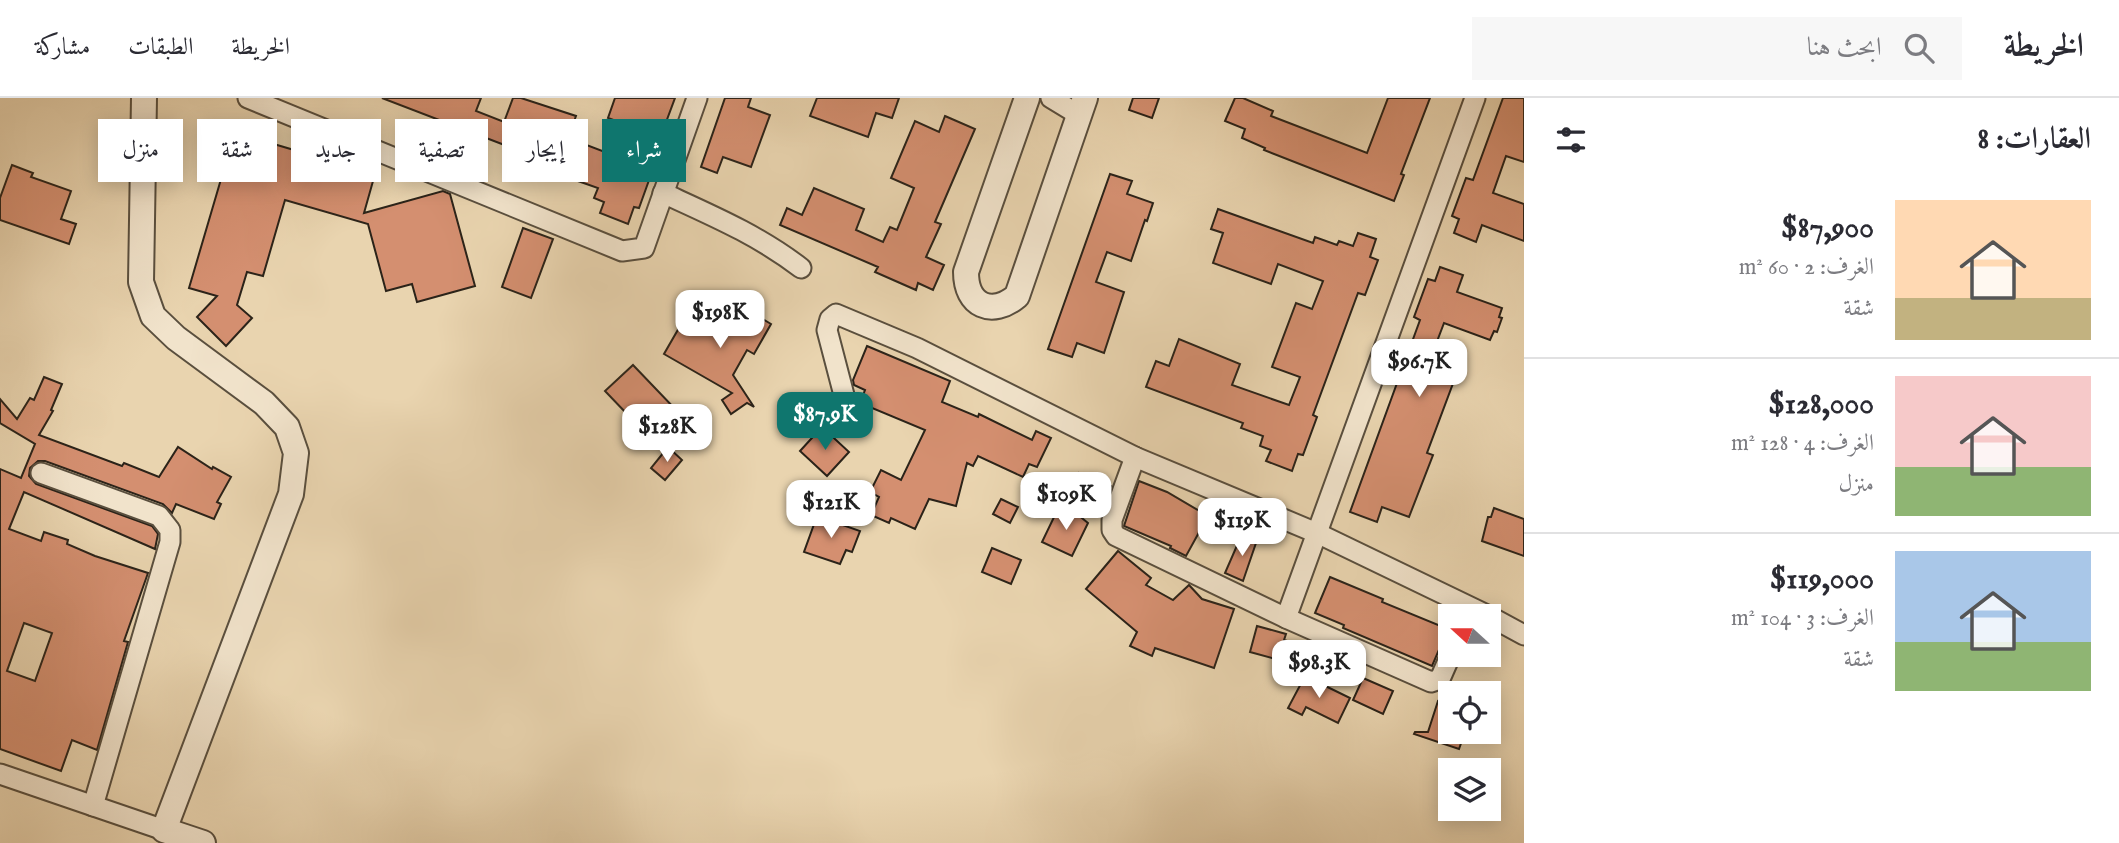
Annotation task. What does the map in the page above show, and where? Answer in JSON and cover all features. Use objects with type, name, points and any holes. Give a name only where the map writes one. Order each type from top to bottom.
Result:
[{"type":"street","points":[[144,98],[141,282],[153,316],[176,338],[264,403],[287,427],[296,453],[291,494],[164,830]]},
{"type":"street","points":[[248,98],[274,103],[622,251],[644,248],[696,98]]},
{"type":"street","points":[[1027,98],[966,272],[966,285],[972,297],[982,305],[995,308],[1007,305],[1017,296],[1082,106],[1051,98]]},
{"type":"street","points":[[1286,618],[1319,534],[1475,98]]},
{"type":"street","points":[[663,193],[742,229],[778,250],[801,268]]},
{"type":"street","points":[[851,422],[827,330],[830,319],[836,314],[917,348],[1135,457],[1319,534],[1460,604]]},
{"type":"street","points":[[1135,457],[1112,520],[1112,530],[1116,536],[1286,618],[1431,682],[1440,679],[1445,667]]},
{"type":"street","points":[[41,473],[159,516],[170,530],[170,542],[93,806]]},
{"type":"street","points":[[1502,624],[1524,635]]},
{"type":"street","points":[[0,774],[203,843]]},
{"type":"building","points":[[382,98],[481,98],[476,111],[502,121],[502,144],[488,139],[488,119],[437,119]]},
{"type":"building","points":[[513,98],[521,98],[576,116],[575,119],[505,119]]},
{"type":"building","points":[[615,98],[675,98],[667,119],[608,118]]},
{"type":"building","points":[[725,98],[751,98],[748,107],[770,115],[751,167],[723,157],[717,173],[701,167]]},
{"type":"building","points":[[817,98],[899,98],[892,118],[876,113],[868,137],[810,116]]},
{"type":"building","points":[[1133,98],[1159,98],[1152,118],[1129,110]]},
{"type":"building","points":[[1235,98],[1243,98],[1273,111],[1271,116],[1367,153],[1388,98],[1430,98],[1401,174],[1404,175],[1394,201],[1264,150],[1265,148],[1242,138],[1245,129],[1225,121]]},
{"type":"building","points":[[1503,98],[1524,98],[1524,162],[1506,156],[1493,193],[1524,204],[1524,241],[1482,225],[1476,242],[1454,233],[1459,219],[1452,216],[1466,178],[1473,180]]},
{"type":"building","points":[[945,116],[975,129],[935,222],[941,224],[926,257],[944,265],[933,290],[918,283],[916,290],[875,272],[878,267],[780,225],[787,208],[802,215],[814,188],[864,209],[856,230],[883,242],[890,227],[897,230],[914,188],[891,178],[915,121],[939,132]]},
{"type":"building","points":[[277,145],[291,149],[291,182],[373,182],[364,213],[443,191],[450,194],[475,286],[417,302],[412,284],[386,291],[368,224],[285,200],[263,276],[247,272],[237,305],[252,318],[226,346],[197,317],[217,296],[189,288],[220,182],[277,182]]},
{"type":"building","points":[[588,146],[602,151],[602,182],[648,182],[639,208],[634,207],[628,224],[600,213],[604,202],[594,198],[598,188],[581,182],[588,182]]},
{"type":"building","points":[[12,165],[33,173],[31,177],[71,191],[61,219],[76,224],[69,244],[0,220],[0,198]]},
{"type":"building","points":[[1110,174],[1132,181],[1127,194],[1153,203],[1131,261],[1107,252],[1096,282],[1124,292],[1104,353],[1077,343],[1072,357],[1048,349]]},
{"type":"building","points":[[1218,209],[1313,243],[1315,237],[1337,245],[1339,241],[1353,246],[1358,233],[1376,239],[1370,257],[1378,260],[1365,295],[1358,293],[1313,415],[1317,417],[1303,455],[1298,454],[1292,471],[1266,461],[1271,450],[1260,446],[1263,436],[1241,428],[1243,423],[1146,387],[1156,361],[1169,366],[1179,339],[1240,364],[1232,385],[1289,405],[1300,377],[1272,367],[1296,303],[1312,309],[1323,281],[1278,264],[1271,284],[1213,263],[1223,233],[1211,229]]},
{"type":"building","points":[[523,228],[553,239],[531,298],[502,287]]},
{"type":"building","points":[[1440,267],[1463,275],[1457,292],[1502,308],[1499,317],[1502,318],[1497,332],[1494,331],[1490,340],[1444,323],[1430,360],[1458,370],[1427,453],[1433,455],[1409,517],[1382,507],[1377,522],[1350,512],[1420,320],[1414,317],[1428,279],[1435,281]]},
{"type":"building","points":[[737,304],[771,324],[754,354],[747,350],[733,375],[754,407],[747,403],[731,414],[722,400],[732,393],[664,354],[683,321],[693,327],[699,316],[716,326],[721,316],[728,320]]},
{"type":"building","points":[[867,346],[950,381],[942,402],[978,417],[979,414],[1032,440],[1036,431],[1051,438],[1037,467],[1029,464],[1023,477],[978,456],[973,466],[967,463],[956,506],[929,499],[915,529],[891,518],[889,523],[871,515],[879,497],[870,492],[881,470],[901,480],[925,430],[860,403],[865,390],[854,385],[853,380]]},
{"type":"building","points":[[633,365],[678,412],[651,439],[605,391]]},
{"type":"building","points":[[44,377],[62,384],[51,410],[53,411],[39,435],[159,477],[178,447],[212,469],[213,467],[231,477],[217,502],[221,504],[214,519],[176,504],[172,513],[163,504],[45,461],[38,461],[30,468],[29,476],[36,484],[152,526],[158,534],[155,549],[24,492],[9,529],[41,541],[44,532],[68,540],[67,544],[95,556],[148,573],[124,641],[128,642],[97,750],[72,740],[61,771],[0,749],[0,469],[21,478],[35,444],[0,423],[0,399],[17,419],[30,398],[34,400]],"holes":[[[24,623],[52,633],[35,681],[7,671]]]},
{"type":"building","points":[[822,427],[849,452],[827,476],[800,451]]},
{"type":"building","points":[[668,447],[682,460],[665,480],[651,468]]},
{"type":"building","points":[[1079,473],[1111,486],[1100,516],[1067,503]]},
{"type":"building","points":[[1139,481],[1167,492],[1208,516],[1186,556],[1170,548],[1171,546],[1124,526]]},
{"type":"building","points":[[1001,499],[1018,507],[1010,523],[993,514]]},
{"type":"building","points":[[1066,505],[1088,523],[1072,556],[1042,542],[1055,515],[1061,517]]},
{"type":"building","points":[[1494,508],[1524,519],[1524,556],[1482,541],[1488,517],[1491,517]]},
{"type":"building","points":[[817,516],[860,531],[852,552],[846,550],[840,564],[804,552]]},
{"type":"building","points":[[1242,534],[1257,540],[1243,581],[1225,573]]},
{"type":"building","points":[[992,548],[1021,560],[1011,584],[982,572]]},
{"type":"building","points":[[1118,551],[1151,578],[1146,585],[1173,600],[1189,585],[1202,599],[1234,609],[1214,668],[1155,648],[1152,656],[1130,646],[1137,632],[1086,589]]},
{"type":"building","points":[[1330,577],[1438,625],[1438,652],[1432,666],[1343,628],[1344,625],[1315,613]]},
{"type":"building","points":[[1257,626],[1286,634],[1284,640],[1313,649],[1308,668],[1250,652]]},
{"type":"building","points":[[1305,676],[1350,698],[1338,723],[1306,707],[1302,715],[1288,708]]},
{"type":"building","points":[[1363,678],[1393,691],[1383,714],[1353,700]]},
{"type":"building","points":[[1438,701],[1438,742],[1414,734],[1428,732]]},
{"type":"building","points":[[1444,744],[1461,744],[1459,749]]}]
